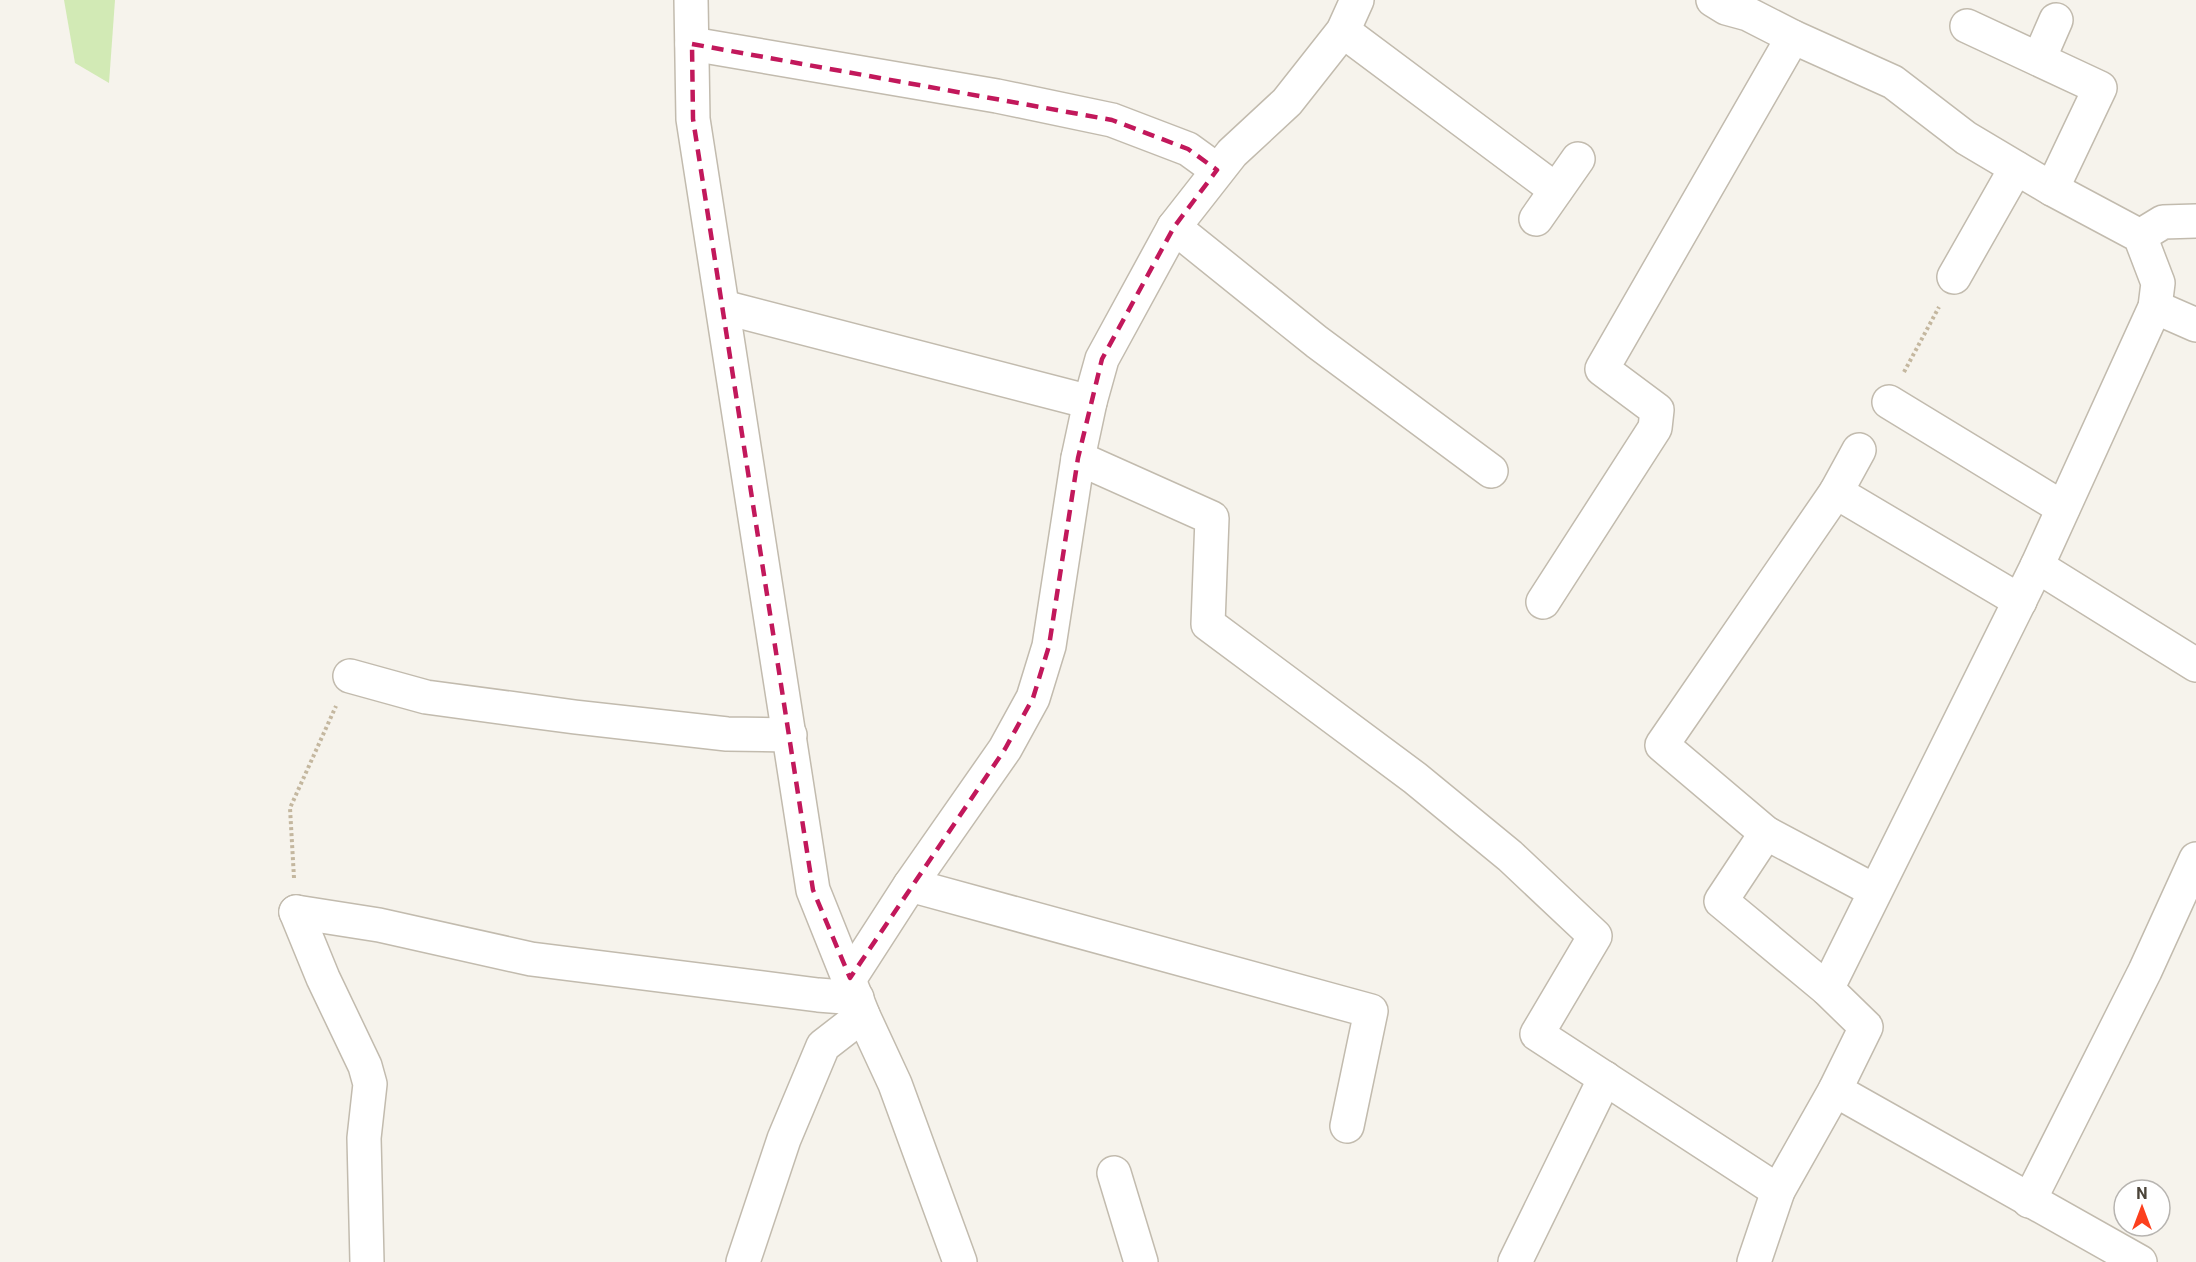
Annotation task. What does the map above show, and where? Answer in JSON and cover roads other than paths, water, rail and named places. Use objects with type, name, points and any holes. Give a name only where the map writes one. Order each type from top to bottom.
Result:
[{"type":"street","points":[[691,0],[693,119],[813,890],[856,997],[895,1084],[960,1262]]},
{"type":"street","points":[[743,1262],[784,1139],[823,1046],[856,997],[910,885],[1005,749],[1033,698],[1049,646],[1078,458],[1102,359],[1174,227],[1232,153],[1287,102],[1343,31],[1357,0]]},
{"type":"street","points":[[1713,0],[1726,8],[1752,7],[1793,37],[1893,82],[1966,138],[2052,189],[2140,236],[2158,283],[2155,307],[2037,566],[1827,988]]},
{"type":"street","points":[[2039,59],[2056,20]]},
{"type":"street","points":[[1967,26],[2100,88],[2052,189]]},
{"type":"street","points":[[1343,31],[1556,190]]},
{"type":"street","points":[[1543,602],[1655,428],[1657,410],[1602,369],[1793,37]]},
{"type":"street","points":[[692,44],[997,96],[1112,120],[1188,149],[1217,170]]},
{"type":"street","points":[[1536,219],[1578,159]]},
{"type":"street","points":[[1954,277],[2016,168]]},
{"type":"street","points":[[2140,236],[2163,222],[2196,221]]},
{"type":"street","points":[[1174,227],[1317,342],[1491,471]]},
{"type":"street","points":[[723,307],[1090,402]]},
{"type":"street","points":[[2155,307],[2196,324]]},
{"type":"street","points":[[1888,402],[2063,508]]},
{"type":"street","points":[[1859,450],[1836,492],[1662,745],[1766,832],[1875,891]]},
{"type":"street","points":[[1078,458],[1212,518],[1208,624],[1415,778],[1510,856],[1595,936],[1537,1034],[1778,1191]]},
{"type":"street","points":[[1836,492],[2020,601]]},
{"type":"street","points":[[2037,566],[2196,664]]},
{"type":"street","points":[[350,676],[426,697],[529,711],[727,734],[790,735]]},
{"type":"street","points":[[1754,1262],[1778,1191],[1835,1090],[1866,1027],[1827,988],[1721,901],[1766,832]]},
{"type":"street","points":[[2030,1201],[2145,971],[2196,859]]},
{"type":"street","points":[[910,885],[1371,1011],[1347,1126]]},
{"type":"street","points":[[367,1262],[364,1138],[370,1084],[365,1066],[323,978],[296,912],[379,926],[531,959],[818,995],[856,997]]},
{"type":"street","points":[[1515,1262],[1605,1078]]},
{"type":"street","points":[[1835,1090],[2140,1262]]},
{"type":"street","points":[[1114,1173],[1141,1262]]}]
